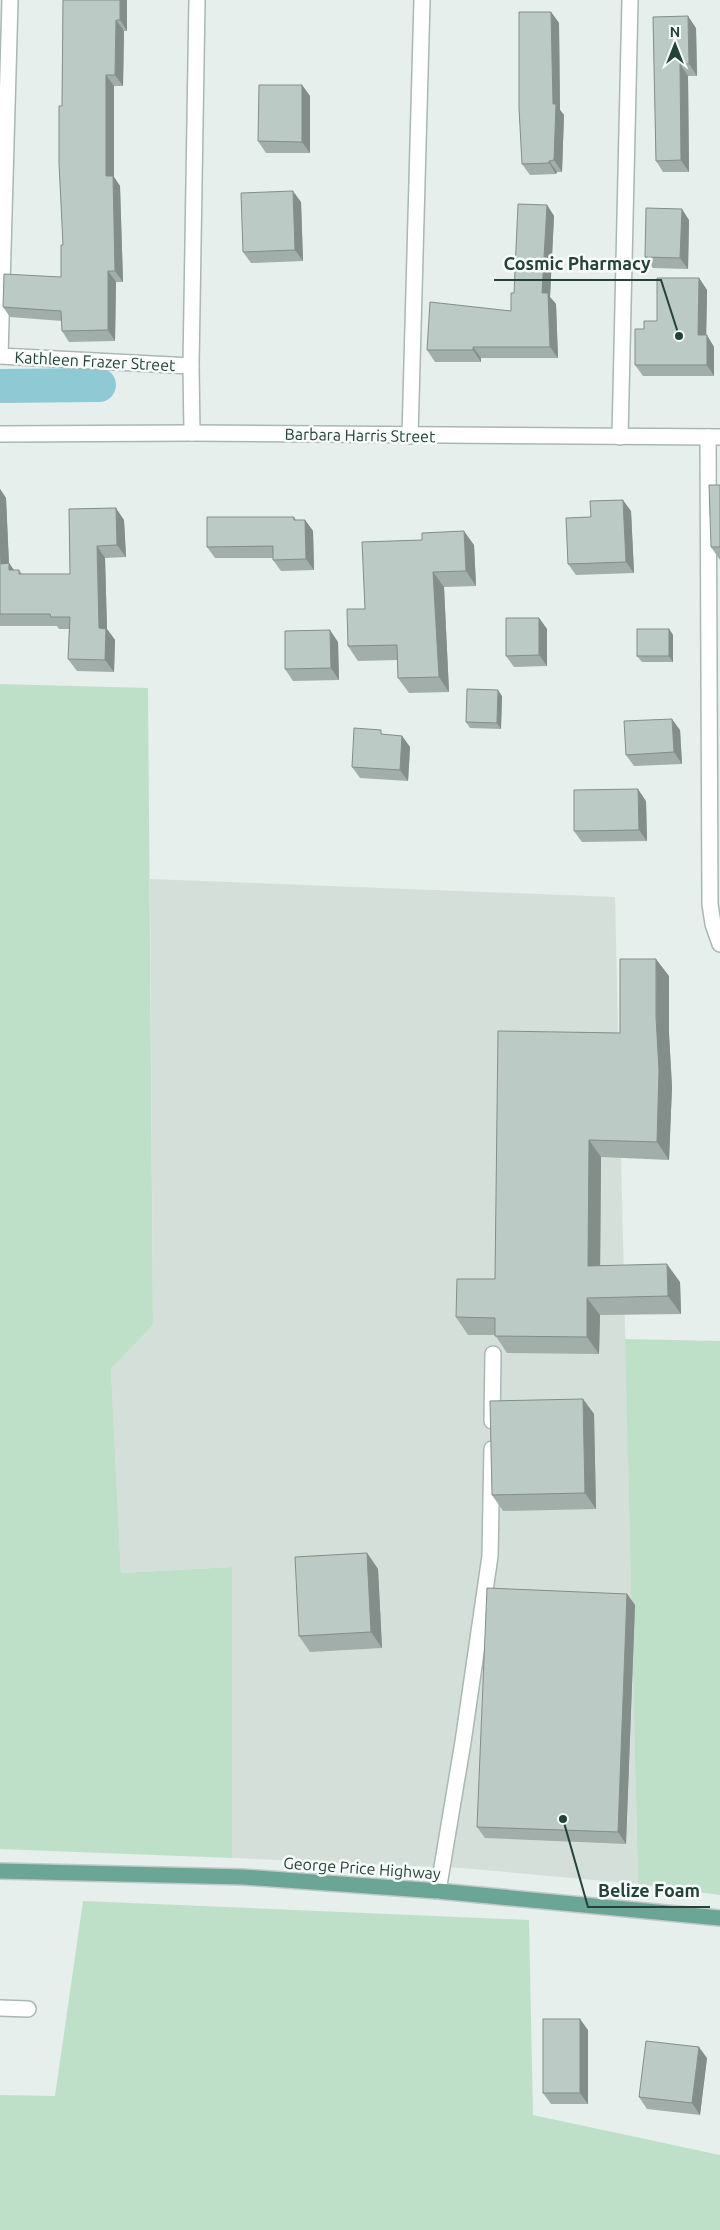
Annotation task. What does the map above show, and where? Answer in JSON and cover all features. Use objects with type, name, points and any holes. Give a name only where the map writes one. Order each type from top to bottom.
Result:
[{"type":"main road","name":"George Price Highway","points":[[0,1871],[243,1877],[438,1891],[720,1918]]},
{"type":"street","points":[[0,356],[10,0]]},
{"type":"street","points":[[192,433],[191,366],[197,0]]},
{"type":"street","points":[[410,436],[422,0]]},
{"type":"street","points":[[620,437],[630,0]]},
{"type":"street","name":"Kathleen Frazer Street","points":[[0,356],[191,366]]},
{"type":"street","name":"Barbara Harris Street","points":[[0,434],[192,433],[714,437]]},
{"type":"street","points":[[714,437],[710,904],[713,924],[720,944]]},
{"type":"street","points":[[438,1891],[463,1742],[490,1556],[494,1354]]},
{"type":"street","points":[[0,2008],[28,2009]]},
{"type":"shaded area","points":[[150,879],[615,897],[638,1884],[462,1868],[232,1858],[232,1567],[121,1573],[111,1369],[153,1325]]},
{"type":"green space","points":[[0,684],[148,688],[153,1325],[111,1369],[121,1573],[232,1567],[232,1858],[0,1849]]},
{"type":"green space","points":[[625,1339],[720,1341],[720,1895],[638,1884]]},
{"type":"green space","points":[[83,1901],[529,1920],[533,2115],[720,2155],[720,2230],[0,2230],[0,2095],[55,2096]]},
{"type":"building","points":[[63,0],[120,0],[120,20],[116,20],[115,75],[106,75],[106,176],[113,176],[115,271],[108,271],[108,330],[62,331],[61,311],[3,307],[4,274],[61,277],[61,245],[63,245],[59,163],[59,106],[62,106]]},
{"type":"building","points":[[519,12],[551,12],[553,104],[556,104],[554,160],[549,161],[549,163],[522,164],[519,108]]},
{"type":"building","points":[[688,16],[689,64],[680,64],[681,160],[656,161],[653,17]]},
{"type":"building","points":[[259,85],[302,85],[302,142],[258,141]]},
{"type":"building","points":[[293,191],[295,250],[243,252],[241,193]]},
{"type":"building","points":[[518,204],[547,205],[542,293],[548,293],[550,347],[473,347],[473,350],[427,350],[430,302],[511,311],[511,293],[514,293]]},
{"type":"building","points":[[646,208],[682,209],[680,258],[645,257]]},
{"type":"building","points":[[657,278],[699,278],[698,335],[707,335],[707,365],[635,365],[635,329],[644,329],[644,321],[657,321]]},
{"type":"building","points":[[709,485],[720,485],[720,547],[711,547]]},
{"type":"building","points":[[623,500],[626,562],[568,564],[566,518],[591,517],[590,501]]},
{"type":"building","points":[[116,508],[117,545],[97,546],[99,628],[106,629],[105,660],[68,659],[70,617],[51,617],[50,614],[0,614],[0,540],[1,564],[9,563],[9,570],[19,570],[19,574],[70,574],[69,509]]},
{"type":"building","points":[[207,517],[294,517],[294,520],[305,520],[306,559],[273,560],[273,546],[207,547]]},
{"type":"building","points":[[464,531],[466,571],[433,572],[439,677],[398,678],[397,645],[348,646],[347,609],[365,609],[362,542],[422,540],[422,533]]},
{"type":"building","points":[[506,618],[539,618],[539,655],[506,656]]},
{"type":"building","points":[[637,629],[669,629],[669,656],[637,656]]},
{"type":"building","points":[[330,630],[331,668],[285,669],[285,631]]},
{"type":"building","points":[[467,689],[498,690],[497,723],[466,722]]},
{"type":"building","points":[[672,719],[674,752],[626,755],[624,721]]},
{"type":"building","points":[[354,728],[381,730],[381,734],[402,736],[400,770],[352,767]]},
{"type":"building","points":[[638,789],[639,830],[574,831],[574,790]]},
{"type":"building","points":[[620,959],[656,959],[656,1017],[659,1070],[657,1142],[589,1140],[588,1266],[667,1264],[668,1296],[587,1298],[587,1337],[495,1336],[495,1318],[456,1317],[457,1279],[495,1279],[498,1031],[620,1033]]},
{"type":"building","points":[[583,1399],[585,1493],[492,1495],[490,1401]]},
{"type":"building","points":[[367,1553],[371,1632],[299,1636],[295,1557]]},
{"type":"building","points":[[487,1588],[627,1594],[618,1832],[477,1827]]},
{"type":"building","points":[[543,2019],[580,2019],[580,2093],[543,2093]]},
{"type":"building","points":[[646,2041],[699,2047],[692,2103],[639,2097]]},
{"type":"waterway","points":[[0,386],[99,385]]},
{"type":"place","name":"Cosmic Pharmacy","points":[[679,336]]},
{"type":"place","name":"Belize Foam","points":[[563,1819]]}]
